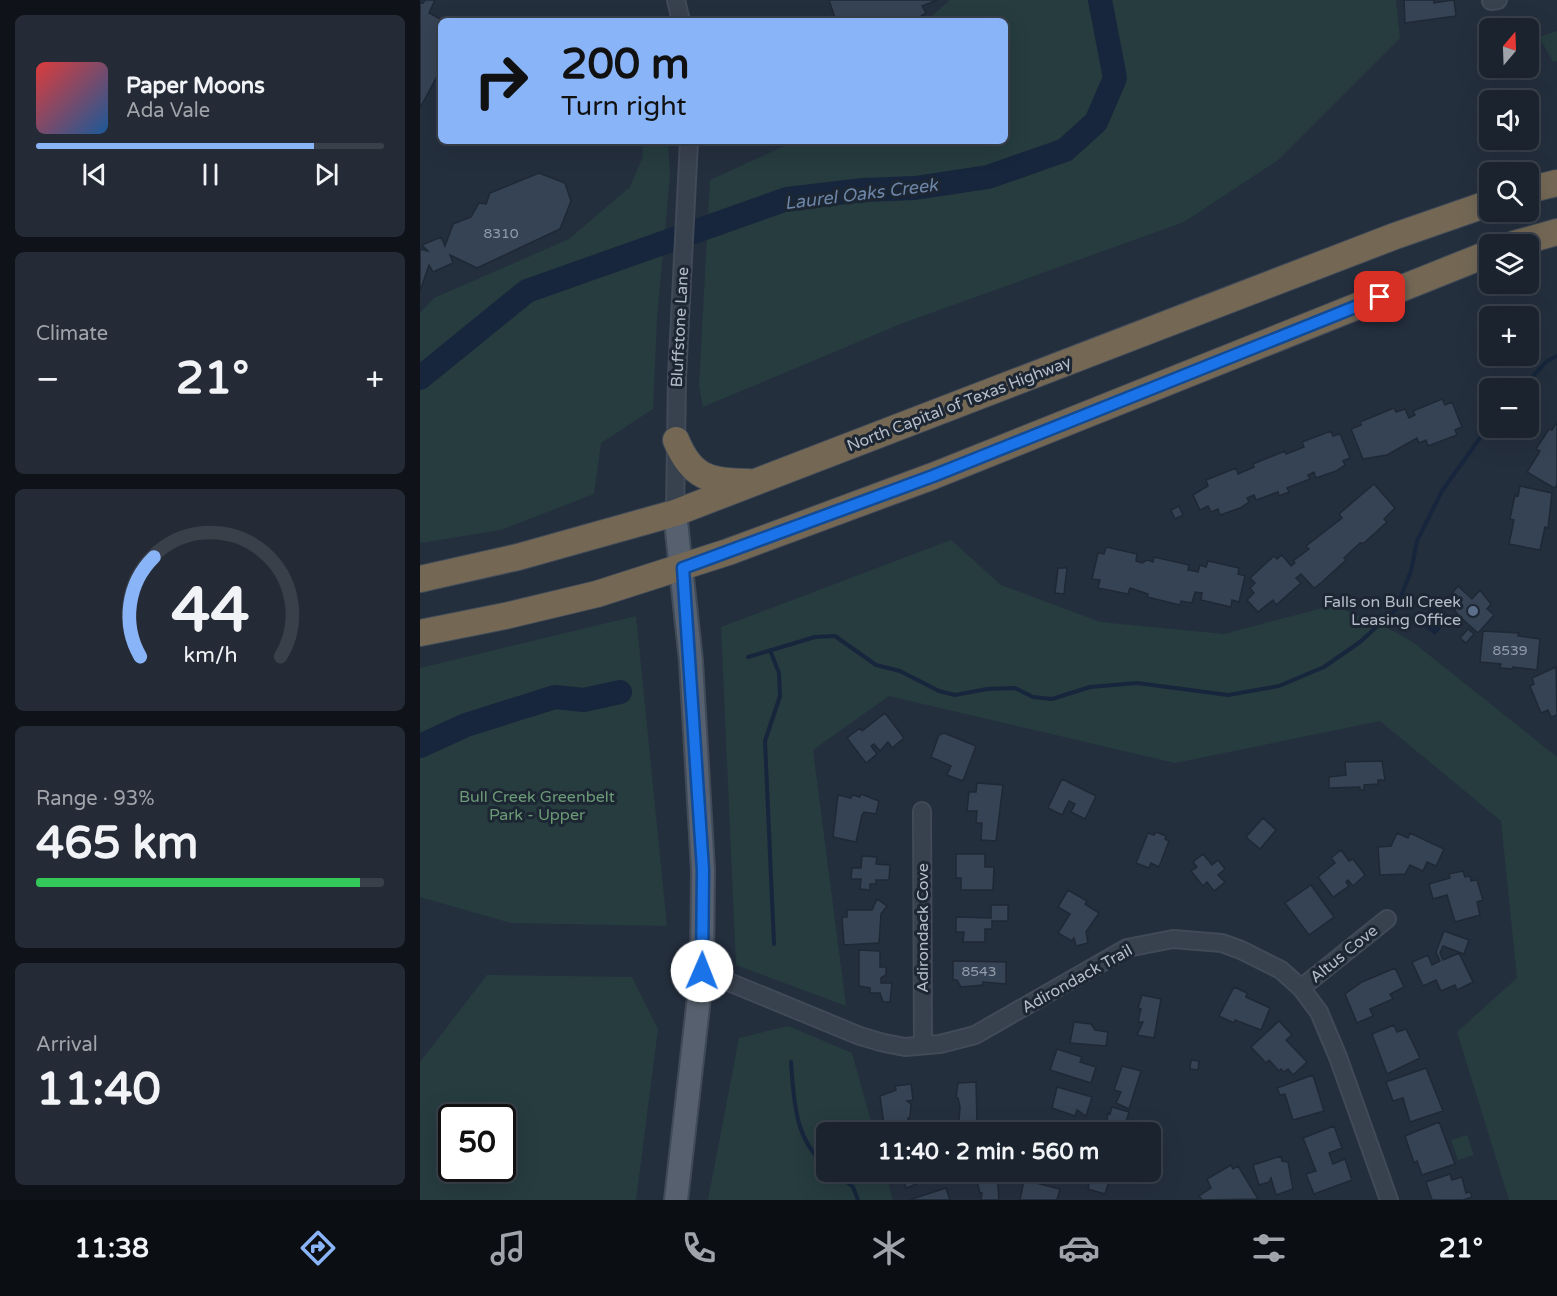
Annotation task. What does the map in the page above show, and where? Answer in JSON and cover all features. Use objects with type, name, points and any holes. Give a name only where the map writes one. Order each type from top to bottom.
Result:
[{"type":"highway","points":[[1539,187],[1557,183]]},
{"type":"highway","name":"North Capital of Texas Highway","points":[[420,579],[518,557],[675,513],[1395,236],[1479,207]]},
{"type":"highway","points":[[1539,237],[1557,232]]},
{"type":"highway","points":[[420,633],[517,614],[683,568],[933,476],[1479,258]]},
{"type":"highway","points":[[675,440],[684,460],[707,477],[754,482]]},
{"type":"main road","points":[[675,513],[683,568],[703,870],[702,971],[676,1200]]},
{"type":"street","points":[[676,0],[680,18]]},
{"type":"street","name":"Bluffstone Lane","points":[[675,513],[677,377],[689,147]]},
{"type":"street","name":"Adirondack Cove","points":[[922,811],[923,1045]]},
{"type":"street","name":"Altus Cove","points":[[1301,988],[1387,919]]},
{"type":"street","name":"Adirondack Trail","points":[[702,971],[860,1036],[905,1047],[954,1042],[975,1035],[1127,948],[1173,939],[1222,943],[1273,966],[1301,988],[1318,1011],[1329,1035],[1387,1200]]},
{"type":"green space","points":[[950,0],[1396,0],[1400,38],[1278,160],[1184,222],[903,323],[703,407],[699,386],[710,180],[788,144],[1008,144],[1008,18],[934,18],[933,15]]},
{"type":"green space","points":[[1557,31],[1557,61],[1553,62],[1539,37]]},
{"type":"green space","points":[[642,144],[668,144],[670,176],[657,318],[653,409],[601,443],[594,494],[501,530],[420,543],[420,313],[434,298],[569,239],[630,187],[643,156]]},
{"type":"green space","points":[[951,540],[1001,585],[1100,622],[1224,634],[1334,605],[1414,643],[1557,757],[1557,1200],[1509,1200],[1457,1032],[1517,978],[1501,821],[1380,721],[1175,763],[889,696],[813,750],[846,1006],[736,965],[721,627]]},
{"type":"green space","name":"Bull Creek Greenbelt Park - Upper","points":[[636,616],[667,926],[511,923],[420,897],[420,668]]},
{"type":"green space","points":[[487,975],[632,977],[658,1029],[636,1200],[420,1200],[420,1062]]},
{"type":"green space","points":[[788,1026],[852,1053],[871,1122],[816,1122],[816,1182],[888,1182],[893,1200],[708,1200],[739,1038]]},
{"type":"green space","points":[[1467,1135],[1474,1155],[1458,1160],[1451,1140]]},
{"type":"water","points":[[1438,602],[1444,607],[1437,616],[1436,625],[1441,628],[1435,635],[1419,623]]},
{"type":"building","points":[[425,0],[435,0],[429,13],[438,18],[438,75],[420,108],[420,2],[423,3]]},
{"type":"building","points":[[829,0],[938,0],[922,6],[926,13],[921,16],[922,18],[835,18]]},
{"type":"building","points":[[1404,0],[1434,0],[1434,3],[1454,0],[1456,16],[1405,23]]},
{"type":"building","points":[[539,173],[565,183],[571,201],[560,229],[477,268],[450,255],[453,263],[433,272],[429,265],[420,291],[420,249],[428,251],[422,245],[441,237],[445,246],[453,224],[471,217],[479,203],[486,204],[490,193]]},
{"type":"building","points":[[1442,399],[1445,405],[1452,402],[1462,427],[1455,430],[1457,435],[1428,446],[1426,440],[1419,443],[1417,438],[1387,455],[1363,459],[1351,429],[1361,425],[1360,422],[1394,408],[1396,412],[1405,409],[1409,418],[1415,415],[1413,411]]},
{"type":"building","points":[[1557,422],[1557,485],[1554,488],[1527,472],[1540,451],[1536,449],[1549,429],[1552,430]]},
{"type":"building","points":[[1331,431],[1333,436],[1340,434],[1350,458],[1343,461],[1345,465],[1336,471],[1316,478],[1314,472],[1308,475],[1310,479],[1287,488],[1289,492],[1279,496],[1278,492],[1256,500],[1254,495],[1247,498],[1249,502],[1240,508],[1220,515],[1218,509],[1211,512],[1208,506],[1200,510],[1193,495],[1208,486],[1206,480],[1236,468],[1238,474],[1254,467],[1253,464],[1285,451],[1286,454],[1304,447],[1302,442]]},
{"type":"building","points":[[1374,484],[1395,508],[1384,519],[1387,522],[1364,543],[1360,543],[1344,558],[1346,560],[1314,588],[1301,574],[1296,578],[1301,583],[1276,605],[1273,600],[1258,612],[1247,600],[1254,593],[1250,588],[1255,583],[1250,578],[1274,556],[1277,559],[1282,555],[1291,566],[1295,563],[1293,561],[1309,549],[1306,546],[1342,518],[1339,514]]},
{"type":"building","points":[[1520,486],[1552,493],[1548,528],[1545,527],[1540,550],[1509,544],[1514,520],[1510,519],[1515,495],[1518,496]]},
{"type":"building","points":[[1179,506],[1183,515],[1175,519],[1171,510]]},
{"type":"building","points":[[1106,547],[1137,554],[1136,561],[1142,563],[1147,560],[1153,562],[1154,557],[1189,565],[1188,570],[1198,572],[1200,565],[1206,567],[1208,561],[1239,568],[1238,574],[1245,576],[1239,602],[1232,600],[1231,607],[1201,600],[1202,593],[1195,592],[1192,603],[1181,601],[1180,605],[1147,597],[1148,594],[1130,588],[1128,594],[1098,588],[1100,580],[1092,579],[1098,553],[1104,554]]},
{"type":"building","points":[[1058,568],[1067,568],[1064,594],[1055,593]]},
{"type":"building","name":"Falls on Bull Creek Leasing Office","points":[[1458,586],[1472,599],[1480,590],[1491,604],[1487,609],[1494,615],[1478,633],[1454,609],[1458,605],[1449,597]]},
{"type":"building","points":[[1468,629],[1474,634],[1466,643],[1460,638]]},
{"type":"building","points":[[1483,631],[1519,633],[1518,636],[1540,639],[1537,670],[1500,668],[1501,664],[1480,662]]},
{"type":"building","points":[[1556,667],[1557,715],[1551,717],[1548,710],[1541,713],[1530,686],[1534,684],[1532,678]]},
{"type":"building","points":[[885,713],[904,738],[892,748],[888,742],[880,751],[874,744],[871,746],[877,754],[866,763],[847,738],[860,728],[862,731]]},
{"type":"building","points":[[944,733],[976,746],[963,781],[947,775],[951,766],[931,757],[939,735]]},
{"type":"building","points":[[1382,761],[1385,780],[1378,780],[1378,784],[1364,785],[1364,790],[1360,790],[1360,787],[1329,788],[1329,777],[1346,775],[1345,762]]},
{"type":"building","points":[[1062,779],[1096,796],[1085,819],[1071,812],[1075,804],[1069,801],[1062,815],[1048,808]]},
{"type":"building","points":[[977,783],[1003,785],[996,841],[981,840],[982,823],[976,823],[977,811],[967,811],[969,792],[976,792]]},
{"type":"building","points":[[861,794],[879,801],[876,814],[864,812],[856,842],[833,837],[838,795],[851,798],[852,795],[860,797]]},
{"type":"building","points":[[1263,818],[1276,830],[1260,849],[1246,837]]},
{"type":"building","points":[[1156,832],[1166,836],[1165,839],[1169,841],[1159,867],[1151,863],[1149,868],[1136,863],[1148,833],[1154,835]]},
{"type":"building","points":[[1397,833],[1408,838],[1410,833],[1444,849],[1436,866],[1427,862],[1423,871],[1410,865],[1405,874],[1380,875],[1378,847],[1391,846]]},
{"type":"building","points":[[1341,850],[1349,861],[1353,859],[1365,875],[1353,886],[1348,880],[1346,882],[1349,886],[1333,897],[1318,877],[1335,863],[1331,858]]},
{"type":"building","points":[[956,854],[985,854],[985,867],[994,867],[993,890],[961,890],[961,878],[956,878]]},
{"type":"building","points":[[1203,854],[1212,865],[1218,860],[1225,869],[1218,875],[1225,882],[1214,891],[1207,882],[1203,886],[1191,871],[1197,867],[1193,862]]},
{"type":"building","points":[[862,856],[877,857],[876,864],[890,865],[889,880],[876,880],[876,884],[870,884],[870,890],[860,889],[861,879],[851,879],[852,868],[861,868]]},
{"type":"building","points":[[1463,871],[1465,877],[1470,876],[1471,881],[1477,880],[1483,900],[1477,902],[1480,915],[1455,922],[1447,895],[1433,899],[1429,884],[1450,878],[1449,874]]},
{"type":"building","points":[[1311,885],[1334,917],[1309,935],[1285,903]]},
{"type":"building","points":[[1068,890],[1087,901],[1085,904],[1099,913],[1086,932],[1088,943],[1076,946],[1074,938],[1072,941],[1058,933],[1070,914],[1058,907]]},
{"type":"building","points":[[877,899],[887,906],[881,914],[879,943],[844,945],[842,917],[847,917],[847,910],[872,910]]},
{"type":"building","points":[[991,905],[1008,905],[1008,921],[992,921],[992,929],[985,929],[985,942],[963,942],[964,932],[956,932],[956,917],[991,918]]},
{"type":"building","points":[[1444,931],[1469,940],[1464,954],[1443,946],[1440,953],[1443,960],[1459,953],[1473,982],[1457,990],[1455,985],[1441,991],[1436,980],[1423,986],[1412,962],[1428,955],[1432,965],[1440,961],[1436,952]]},
{"type":"building","points":[[859,950],[880,951],[880,967],[886,967],[886,975],[881,978],[881,983],[892,983],[890,1002],[883,1002],[880,993],[870,993],[870,988],[859,986]]},
{"type":"building","points":[[953,961],[1006,962],[1006,984],[983,982],[983,985],[961,987],[957,980],[953,980]]},
{"type":"building","points":[[1395,968],[1404,987],[1390,994],[1393,999],[1370,1009],[1373,1016],[1357,1023],[1345,994],[1362,982]]},
{"type":"building","points":[[1234,987],[1247,993],[1246,997],[1270,1008],[1261,1030],[1235,1020],[1234,1023],[1219,1016]]},
{"type":"building","points":[[1142,995],[1161,999],[1154,1038],[1137,1035],[1143,1022],[1138,1022],[1141,1009],[1138,1008]]},
{"type":"building","points":[[1279,1021],[1292,1035],[1286,1040],[1307,1062],[1293,1075],[1288,1069],[1284,1072],[1281,1069],[1279,1071],[1269,1060],[1266,1063],[1251,1047]]},
{"type":"building","points":[[1074,1022],[1091,1024],[1095,1030],[1108,1032],[1106,1046],[1070,1043]]},
{"type":"building","points":[[1394,1025],[1397,1032],[1406,1029],[1420,1058],[1387,1074],[1372,1034]]},
{"type":"building","points":[[1057,1049],[1082,1057],[1080,1062],[1096,1067],[1091,1083],[1050,1070]]},
{"type":"building","points":[[1191,1060],[1199,1061],[1198,1070],[1190,1069]]},
{"type":"building","points":[[1122,1066],[1141,1071],[1129,1109],[1116,1103],[1121,1092],[1114,1090]]},
{"type":"building","points":[[1426,1068],[1443,1111],[1410,1122],[1403,1098],[1393,1101],[1386,1082]]},
{"type":"building","points":[[1313,1075],[1324,1111],[1293,1120],[1285,1094],[1280,1095],[1277,1088]]},
{"type":"building","points":[[976,1082],[977,1121],[959,1121],[960,1107],[958,1098],[956,1098],[958,1083]]},
{"type":"building","points":[[911,1084],[913,1100],[907,1101],[911,1104],[910,1117],[908,1121],[884,1122],[880,1096],[896,1090],[895,1086]]},
{"type":"building","points":[[1057,1087],[1092,1097],[1086,1116],[1077,1110],[1075,1116],[1052,1108]]},
{"type":"building","points":[[1112,1107],[1129,1112],[1126,1122],[1107,1122],[1108,1113],[1110,1114]]},
{"type":"building","points":[[1439,1122],[1455,1164],[1422,1175],[1417,1161],[1414,1163],[1405,1136]]},
{"type":"building","points":[[1334,1126],[1342,1148],[1329,1153],[1333,1164],[1345,1159],[1352,1180],[1314,1194],[1306,1174],[1316,1171],[1303,1138]]},
{"type":"building","points":[[1281,1156],[1282,1161],[1288,1162],[1293,1189],[1276,1195],[1271,1178],[1269,1182],[1259,1185],[1253,1165]]},
{"type":"building","points":[[1231,1165],[1233,1169],[1238,1166],[1258,1199],[1202,1200],[1199,1196],[1211,1188],[1207,1179]]},
{"type":"building","points":[[1450,1174],[1452,1180],[1462,1177],[1466,1193],[1470,1192],[1472,1197],[1463,1200],[1432,1200],[1426,1182]]},
{"type":"building","points":[[904,1182],[921,1182],[906,1188]]},
{"type":"building","points":[[977,1182],[998,1182],[999,1200],[981,1200],[982,1193],[980,1193]]},
{"type":"building","points":[[1024,1182],[1060,1189],[1057,1200],[1020,1200]]},
{"type":"building","points":[[1089,1182],[1109,1182],[1105,1194],[1088,1189]]},
{"type":"building","points":[[946,1188],[950,1200],[909,1200]]},
{"type":"waterway","name":"Laurel Oaks Creek","points":[[420,378],[527,291],[787,199],[863,190],[915,188],[988,177],[1065,150],[1096,122],[1115,78],[1100,0]]},
{"type":"waterway","points":[[1531,378],[1547,361],[1557,356]]},
{"type":"waterway","points":[[748,657],[815,637],[835,636],[876,665],[900,671],[939,691],[955,695],[987,689],[1015,688],[1033,697],[1052,699],[1090,687],[1137,683],[1228,695],[1279,686],[1324,667],[1360,642],[1396,609],[1411,571],[1417,541],[1442,491],[1480,438]]},
{"type":"waterway","points":[[770,650],[779,673],[780,696],[765,741],[774,944]]},
{"type":"waterway","points":[[420,746],[466,725],[555,697],[584,700],[620,692]]},
{"type":"waterway","points":[[791,1062],[798,1118],[807,1144],[816,1156]]},
{"type":"waterway","points":[[847,1182],[853,1187],[858,1200]]},
{"type":"place","name":"Falls on Bull Creek Leasing Office","points":[[1473,611]]},
{"type":"route","points":[[702,971],[703,870],[683,568],[933,476],[1380,297]]}]
